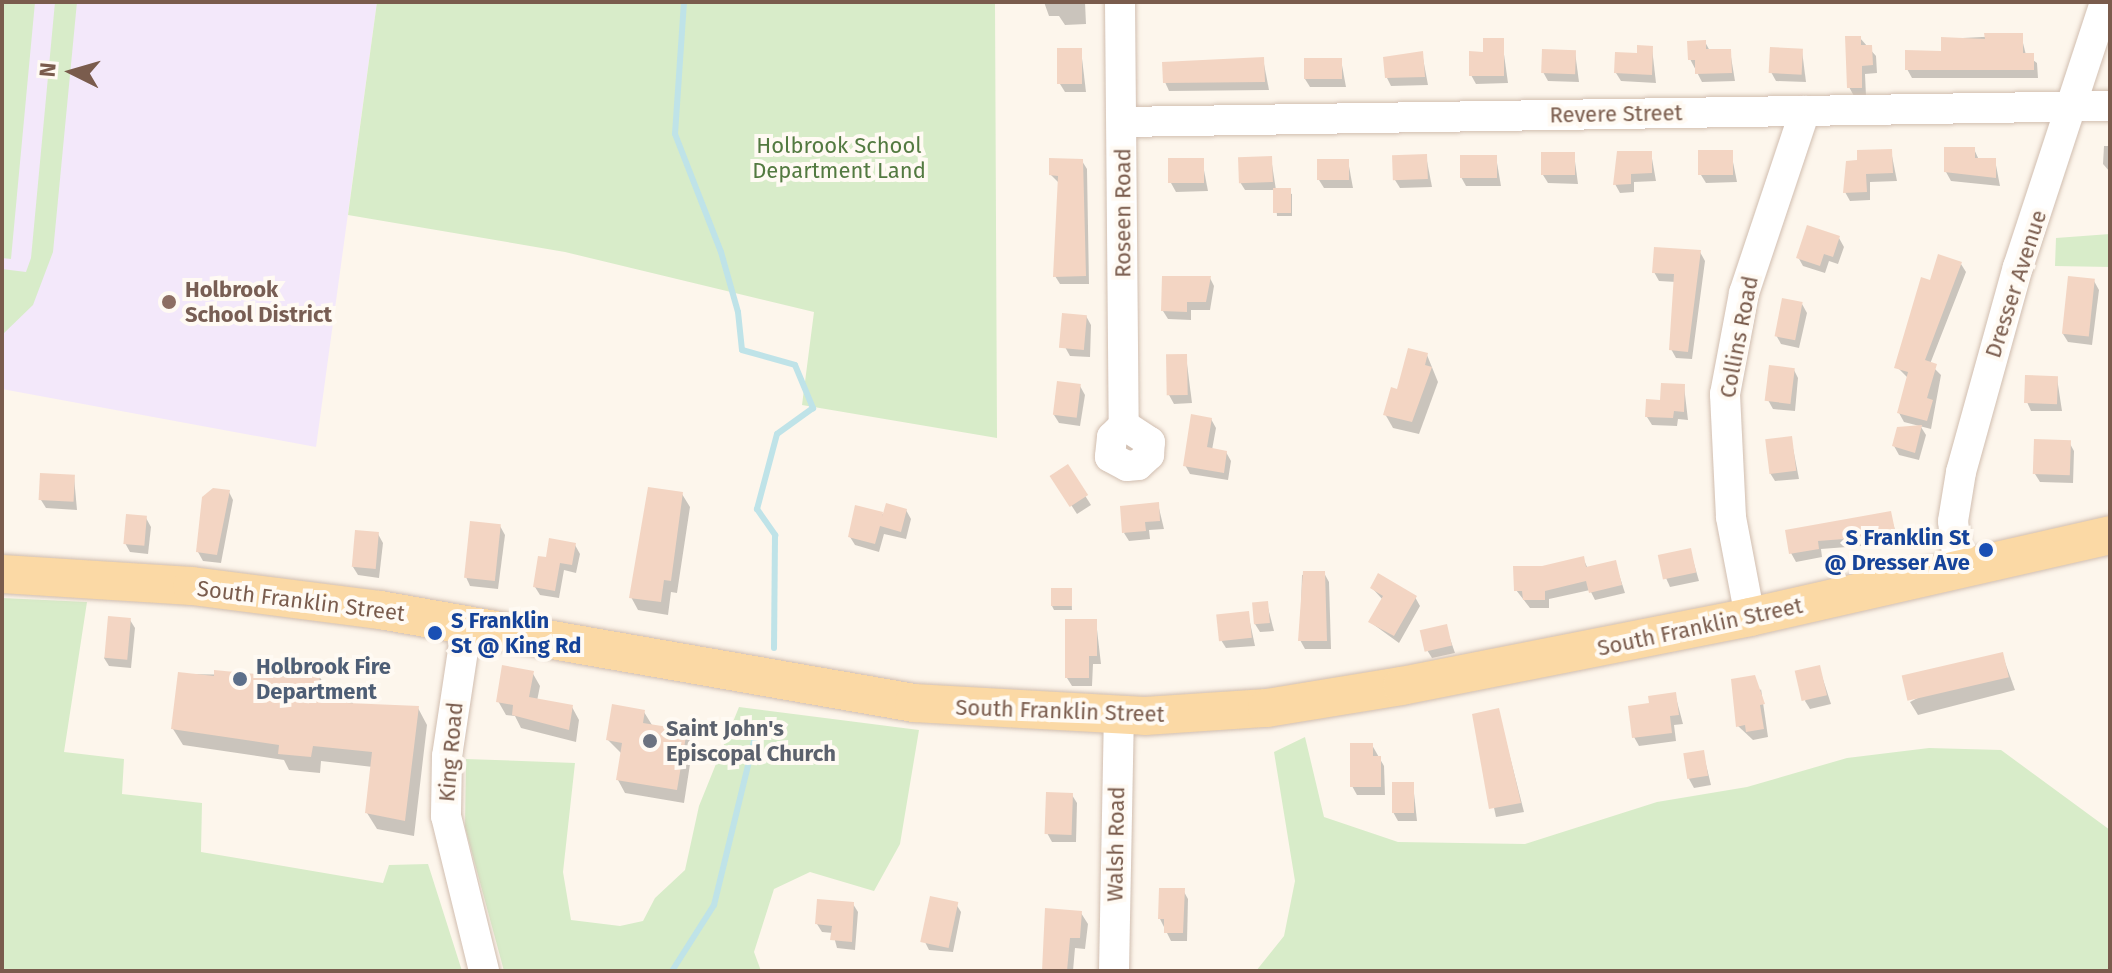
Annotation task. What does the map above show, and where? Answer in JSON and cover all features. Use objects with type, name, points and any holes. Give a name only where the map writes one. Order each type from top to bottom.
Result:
[{"type":"main road","name":"South Franklin Street","points":[[2,574],[234,591],[467,624],[843,693],[995,711],[1119,716],[1290,705],[1750,617],[2110,535]]},
{"type":"street","name":"Roseen Road","points":[[1120,2],[1124,425]]},
{"type":"street","name":"Dresser Avenue","points":[[1959,570],[1953,521],[1961,472],[2018,267],[2105,2]]},
{"type":"street","name":"Revere Street","points":[[1122,122],[2110,106]]},
{"type":"street","name":"Collins Road","points":[[1750,617],[1731,517],[1725,394],[1744,293],[1805,111]]},
{"type":"street","name":"King Road","points":[[467,624],[447,756],[446,816],[484,971]]},
{"type":"street","name":"Walsh Road","points":[[1114,971],[1119,716]]},
{"type":"shaded area","name":"Holbrook School District","points":[[2,2],[377,2],[316,447],[2,389]]},
{"type":"green space","points":[[2,2],[35,2],[11,259],[2,258]]},
{"type":"green space","points":[[55,2],[77,2],[53,252],[33,305],[2,335],[2,269],[26,272],[31,258]]},
{"type":"green space","name":"Holbrook School Department Land","points":[[377,2],[995,2],[997,438],[802,405],[814,312],[565,252],[348,215]]},
{"type":"green space","points":[[2110,234],[2110,267],[2055,266],[2056,238]]},
{"type":"green space","points":[[2,598],[87,602],[64,752],[124,759],[122,794],[202,803],[201,852],[383,883],[389,865],[428,864],[462,971],[2,971]]},
{"type":"green space","points":[[739,707],[919,730],[900,844],[874,891],[810,872],[774,889],[754,952],[761,971],[504,971],[465,827],[466,759],[575,763],[563,872],[571,920],[620,926],[643,921],[655,898],[685,870],[699,806]]},
{"type":"green space","points":[[1305,737],[1324,817],[1398,842],[1525,844],[1657,802],[1747,787],[1847,758],[1929,748],[2001,750],[2110,830],[2110,971],[1256,971],[1284,936],[1295,881],[1274,752]]},
{"type":"building","points":[[1984,33],[2023,33],[2023,53],[2034,53],[2034,70],[1905,70],[1905,50],[1941,51],[1941,37],[1985,39]]},
{"type":"building","points":[[1845,36],[1861,36],[1861,45],[1872,45],[1873,65],[1862,66],[1862,88],[1847,88]]},
{"type":"building","points":[[1483,38],[1504,38],[1504,76],[1469,76],[1469,51],[1483,52]]},
{"type":"building","points":[[1706,40],[1706,49],[1731,49],[1732,73],[1695,74],[1695,60],[1688,60],[1687,41]]},
{"type":"building","points":[[1637,45],[1653,46],[1652,75],[1614,73],[1615,52],[1637,53]]},
{"type":"building","points":[[1770,47],[1803,49],[1802,75],[1769,73]]},
{"type":"building","points":[[1057,48],[1082,48],[1082,84],[1057,84]]},
{"type":"building","points":[[1542,49],[1576,50],[1575,74],[1541,73]]},
{"type":"building","points":[[1423,51],[1425,77],[1385,78],[1383,57]]},
{"type":"building","points":[[1264,57],[1265,82],[1163,83],[1162,62]]},
{"type":"building","points":[[1304,58],[1342,58],[1342,79],[1304,79]]},
{"type":"building","points":[[1944,147],[1975,147],[1975,158],[1996,158],[1996,178],[1944,172]]},
{"type":"building","points":[[1892,149],[1893,173],[1866,174],[1867,192],[1843,193],[1846,161],[1857,160],[1857,150]]},
{"type":"building","points":[[1698,150],[1733,150],[1733,175],[1698,175]]},
{"type":"building","points":[[1617,151],[1652,151],[1652,173],[1631,174],[1631,184],[1613,185]]},
{"type":"building","points":[[1541,152],[1575,152],[1575,175],[1541,175]]},
{"type":"building","points":[[1427,154],[1428,179],[1393,180],[1392,155]]},
{"type":"building","points":[[1460,155],[1497,155],[1497,178],[1460,178]]},
{"type":"building","points":[[1272,156],[1273,182],[1239,183],[1238,157]]},
{"type":"building","points":[[1049,158],[1083,159],[1086,276],[1053,277],[1058,176],[1049,175]]},
{"type":"building","points":[[1168,158],[1204,158],[1204,183],[1168,183]]},
{"type":"building","points":[[1317,159],[1349,159],[1349,180],[1317,180]]},
{"type":"building","points":[[1273,188],[1291,188],[1291,213],[1273,213]]},
{"type":"building","points":[[1807,225],[1840,236],[1833,257],[1824,254],[1820,266],[1796,258]]},
{"type":"building","points":[[1654,247],[1701,250],[1688,352],[1669,350],[1674,274],[1652,273]]},
{"type":"building","points":[[1938,254],[1962,262],[1925,360],[1937,364],[1927,398],[1933,400],[1927,421],[1897,413],[1908,372],[1894,368],[1921,277],[1930,280]]},
{"type":"building","points":[[1162,276],[1211,276],[1206,302],[1187,302],[1187,312],[1161,311]]},
{"type":"building","points":[[2068,276],[2095,279],[2089,337],[2062,334]]},
{"type":"building","points":[[1782,298],[1803,302],[1795,340],[1775,336]]},
{"type":"building","points":[[1062,313],[1087,315],[1084,350],[1059,348]]},
{"type":"building","points":[[1408,348],[1428,353],[1425,365],[1432,367],[1412,422],[1383,415],[1391,387],[1397,389]]},
{"type":"building","points":[[1166,354],[1187,354],[1188,395],[1167,395]]},
{"type":"building","points":[[1769,365],[1795,368],[1790,404],[1765,401]]},
{"type":"building","points":[[2025,375],[2058,376],[2057,404],[2024,403]]},
{"type":"building","points":[[1057,381],[1081,384],[1077,418],[1053,415]]},
{"type":"building","points":[[1661,383],[1685,384],[1684,412],[1674,411],[1673,418],[1645,417],[1646,399],[1660,400]]},
{"type":"building","points":[[1191,414],[1212,418],[1207,447],[1227,451],[1224,473],[1183,466]]},
{"type":"building","points":[[1922,425],[1915,453],[1892,446],[1897,427]]},
{"type":"building","points":[[1792,436],[1796,471],[1769,474],[1765,439]]},
{"type":"building","points":[[2034,439],[2071,440],[2070,475],[2033,474]]},
{"type":"building","points":[[1068,464],[1088,495],[1070,507],[1050,476]]},
{"type":"building","points":[[40,473],[75,475],[74,502],[39,500]]},
{"type":"building","points":[[648,487],[683,492],[671,581],[664,580],[661,602],[629,598]]},
{"type":"building","points":[[213,488],[230,490],[217,555],[196,552],[202,497]]},
{"type":"building","points":[[1159,502],[1160,521],[1145,522],[1146,531],[1122,533],[1120,506]]},
{"type":"building","points":[[886,503],[907,509],[901,532],[880,526],[875,544],[848,537],[855,505],[883,512],[882,517]]},
{"type":"building","points":[[1891,511],[1896,535],[1818,541],[1819,549],[1789,554],[1785,530]]},
{"type":"building","points":[[126,514],[147,516],[144,546],[123,544]]},
{"type":"building","points":[[470,521],[501,524],[495,581],[464,578]]},
{"type":"building","points":[[355,530],[379,532],[376,569],[352,567]]},
{"type":"building","points":[[549,538],[576,543],[572,565],[560,563],[555,591],[533,587],[538,556],[546,557]]},
{"type":"building","points":[[1691,548],[1696,572],[1663,580],[1658,555]]},
{"type":"building","points":[[1584,556],[1586,567],[1616,560],[1622,585],[1589,593],[1586,581],[1545,591],[1545,600],[1523,600],[1522,591],[1514,591],[1513,566],[1542,566]]},
{"type":"building","points":[[1303,571],[1325,571],[1327,641],[1298,641]]},
{"type":"building","points":[[1378,573],[1417,596],[1394,636],[1368,622],[1383,596],[1370,588]]},
{"type":"building","points":[[1051,588],[1072,588],[1072,606],[1051,606]]},
{"type":"building","points":[[1268,601],[1270,623],[1254,624],[1252,602]]},
{"type":"building","points":[[1249,611],[1252,638],[1219,641],[1216,614]]},
{"type":"building","points":[[108,616],[131,618],[127,660],[104,658]]},
{"type":"building","points":[[1065,619],[1097,619],[1097,656],[1089,656],[1089,678],[1065,678]]},
{"type":"building","points":[[1447,624],[1452,645],[1425,652],[1420,630]]},
{"type":"building","points":[[2003,652],[2009,677],[1908,701],[1902,675]]},
{"type":"building","points":[[502,665],[534,671],[529,697],[573,705],[569,730],[512,715],[513,705],[496,702]]},
{"type":"building","points":[[1820,665],[1827,695],[1802,701],[1795,671]]},
{"type":"building","points":[[214,670],[286,677],[287,670],[320,674],[319,689],[348,692],[347,703],[419,706],[405,821],[365,813],[372,752],[313,746],[311,757],[278,754],[279,745],[171,729],[178,672],[214,676]]},
{"type":"building","points":[[1755,675],[1765,704],[1760,705],[1764,729],[1746,732],[1745,725],[1736,727],[1731,679]]},
{"type":"building","points":[[1676,692],[1679,715],[1670,716],[1672,733],[1632,738],[1628,706],[1649,703],[1648,696]]},
{"type":"building","points":[[612,704],[645,710],[643,723],[687,730],[677,790],[616,780],[622,743],[606,740]]},
{"type":"building","points":[[1499,708],[1521,803],[1489,809],[1472,714]]},
{"type":"building","points":[[1350,743],[1373,743],[1373,756],[1381,756],[1381,787],[1350,787]]},
{"type":"building","points":[[1704,750],[1708,776],[1687,779],[1683,753]]},
{"type":"building","points":[[1392,782],[1414,782],[1414,813],[1392,813]]},
{"type":"building","points":[[1046,792],[1073,793],[1072,835],[1045,834]]},
{"type":"building","points":[[1159,888],[1185,888],[1183,933],[1164,933],[1164,919],[1158,919]]},
{"type":"building","points":[[930,896],[958,902],[949,948],[920,942]]},
{"type":"building","points":[[817,899],[854,902],[852,942],[830,940],[832,926],[815,924]]},
{"type":"building","points":[[1045,908],[1082,911],[1080,938],[1070,938],[1067,971],[1042,971]]},
{"type":"waterway","points":[[684,2],[675,134],[721,252],[738,312],[742,350],[795,365],[813,408],[777,434],[757,509],[775,535],[774,648]]},
{"type":"waterway","points":[[672,971],[714,905],[757,729]]},
{"type":"place","name":"Holbrook School District","points":[[169,302]]},
{"type":"place","name":"S Franklin St @ Dresser Ave","points":[[1986,550]]},
{"type":"place","name":"S Franklin St @ King Rd","points":[[435,633]]},
{"type":"place","name":"Holbrook Fire Department","points":[[240,679]]},
{"type":"place","name":"Saint John's Episcopal Church","points":[[650,741]]}]
